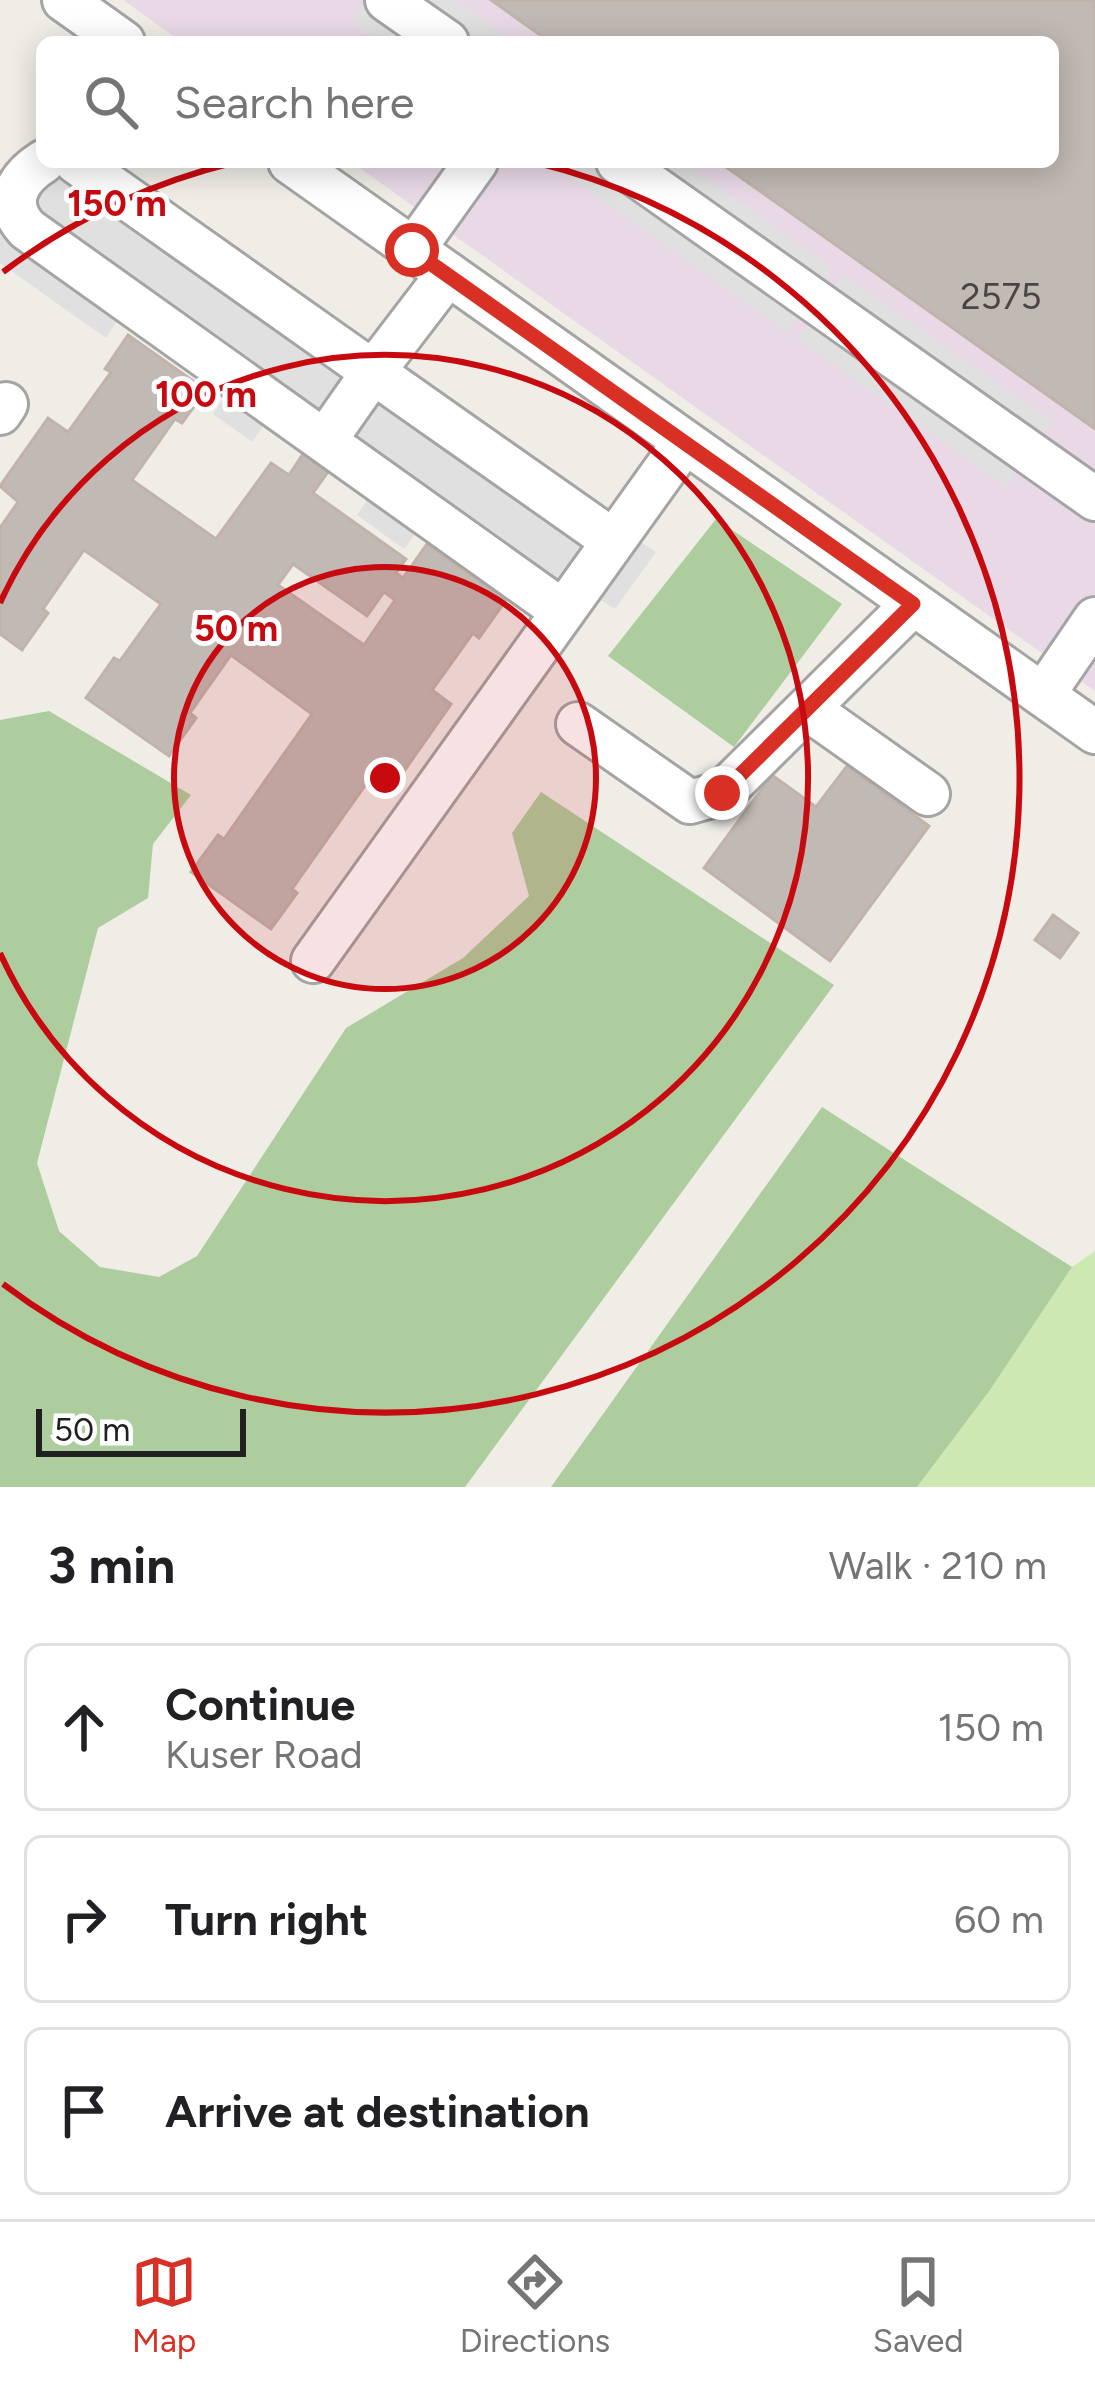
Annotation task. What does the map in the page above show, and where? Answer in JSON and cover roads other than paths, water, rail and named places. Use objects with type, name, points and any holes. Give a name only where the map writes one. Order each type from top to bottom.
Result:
[{"type":"street","points":[[64,0],[115,36]]},
{"type":"street","points":[[388,0],[439,36]]},
{"type":"street","points":[[36,168],[14,195],[13,208],[28,229],[562,610]]},
{"type":"street","points":[[84,168],[612,540]]},
{"type":"street","points":[[298,168],[1095,732]]},
{"type":"street","points":[[412,250],[472,168]]},
{"type":"street","points":[[626,168],[1095,500]]},
{"type":"street","points":[[326,439],[448,274]]},
{"type":"street","points":[[313,962],[684,443]]},
{"type":"street","points":[[578,724],[690,802],[722,793],[913,604]]},
{"type":"street","points":[[1043,695],[1095,619]]},
{"type":"street","points":[[808,709],[928,794]]}]
